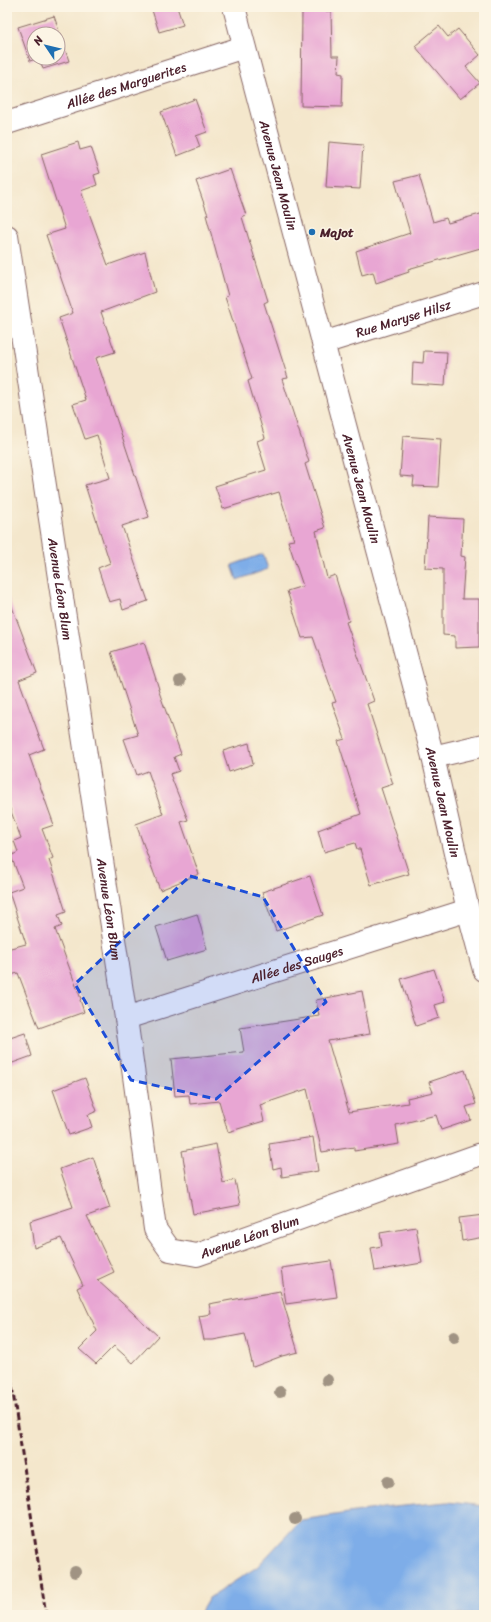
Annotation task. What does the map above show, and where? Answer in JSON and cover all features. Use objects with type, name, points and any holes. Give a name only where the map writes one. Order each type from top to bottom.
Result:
[{"type":"street","name":"Avenue Jean Moulin","points":[[234,7],[433,756],[468,910],[484,970]]},
{"type":"street","name":"Allée des Marguerites","points":[[7,123],[244,47]]},
{"type":"street","name":"Avenue Léon Blum","points":[[7,236],[126,1018],[155,1229],[170,1250],[197,1255],[484,1153]]},
{"type":"street","name":"Rue Maryse Hilsz","points":[[323,343],[484,293]]},
{"type":"street","points":[[433,756],[484,745]]},
{"type":"street","name":"Allée des Sauges","points":[[126,1018],[468,910]]},
{"type":"highlighted area","points":[[190,876],[263,897],[326,1002],[216,1099],[131,1080],[75,984]]},
{"type":"water","points":[[263,554],[268,569],[237,580],[232,565]]},
{"type":"water","points":[[447,1502],[484,1506],[484,1615],[199,1615],[209,1598],[257,1567],[301,1520],[382,1508]]},
{"type":"building","points":[[151,7],[177,7],[183,25],[159,32]]},
{"type":"building","points":[[331,11],[332,56],[339,56],[338,73],[343,74],[342,107],[301,106],[302,12]]},
{"type":"building","points":[[54,16],[57,26],[26,26],[26,50],[18,27]]},
{"type":"building","points":[[439,26],[448,37],[458,29],[480,55],[466,67],[480,83],[460,99],[415,46]]},
{"type":"building","points":[[66,52],[69,61],[66,62]]},
{"type":"building","points":[[42,66],[53,66],[43,69]]},
{"type":"building","points":[[195,99],[207,132],[196,136],[200,147],[177,156],[161,112]]},
{"type":"building","points":[[78,142],[80,150],[91,147],[100,173],[94,175],[97,185],[81,191],[108,265],[145,252],[155,292],[101,312],[115,352],[96,358],[149,517],[122,526],[148,601],[123,610],[120,599],[109,602],[98,568],[110,563],[85,485],[110,478],[97,435],[85,439],[73,404],[86,400],[59,318],[73,313],[46,235],[65,229],[41,154]]},
{"type":"building","points":[[329,142],[363,145],[360,189],[326,187]]},
{"type":"building","points":[[230,169],[246,215],[242,217],[268,301],[264,303],[288,378],[282,379],[309,462],[305,464],[325,528],[316,531],[327,578],[335,575],[349,621],[346,622],[374,701],[367,704],[393,784],[381,788],[409,874],[371,885],[360,849],[357,849],[355,843],[324,852],[318,830],[361,814],[338,741],[345,739],[332,703],[336,702],[313,637],[302,638],[287,591],[303,586],[288,541],[294,540],[279,492],[223,509],[215,486],[266,470],[257,441],[265,438],[248,381],[252,379],[225,297],[228,296],[206,215],[208,215],[196,181]]},
{"type":"building","points":[[419,175],[433,222],[446,218],[448,223],[484,213],[484,247],[408,269],[409,272],[376,283],[373,272],[362,275],[356,251],[410,233],[395,181]]},
{"type":"building","points":[[424,351],[447,352],[445,386],[412,384],[413,362],[423,363]]},
{"type":"building","points":[[403,436],[441,439],[438,487],[413,486],[414,477],[400,476]]},
{"type":"building","points":[[428,517],[463,519],[461,556],[465,557],[462,599],[479,599],[479,647],[455,648],[455,636],[443,635],[443,569],[425,568]]},
{"type":"building","points":[[7,599],[9,599],[37,673],[19,680],[44,749],[29,755],[54,825],[42,829],[53,858],[49,860],[66,912],[58,915],[62,926],[55,929],[81,999],[84,1012],[39,1028],[18,973],[7,976],[7,949],[26,944],[9,892],[23,887],[11,856],[18,852],[14,841],[21,838],[7,801]]},
{"type":"building","points":[[144,642],[158,689],[181,754],[174,757],[179,771],[170,774],[188,820],[181,822],[199,874],[160,890],[136,824],[163,814],[148,771],[137,775],[124,739],[138,735],[111,652]]},
{"type":"building","points":[[249,743],[253,764],[229,772],[223,751]]},
{"type":"building","points":[[310,876],[323,915],[276,931],[262,892]]},
{"type":"building","points":[[197,914],[207,949],[167,961],[156,927]]},
{"type":"building","points":[[434,969],[445,1002],[435,1005],[439,1018],[416,1026],[401,979]]},
{"type":"building","points":[[362,991],[370,1034],[328,1041],[349,1112],[408,1103],[407,1098],[433,1092],[429,1082],[465,1070],[476,1104],[466,1107],[471,1120],[441,1130],[436,1115],[396,1125],[399,1144],[354,1151],[354,1147],[322,1152],[307,1089],[260,1105],[264,1121],[228,1132],[219,1101],[190,1104],[189,1095],[175,1096],[171,1059],[244,1052],[240,1028],[319,1016],[316,1000]]},
{"type":"building","points":[[25,1033],[32,1056],[7,1065],[7,1039]]},
{"type":"building","points":[[85,1078],[97,1111],[88,1115],[92,1127],[69,1135],[53,1090]]},
{"type":"building","points":[[313,1137],[318,1171],[282,1177],[281,1167],[273,1169],[269,1144]]},
{"type":"building","points":[[216,1144],[223,1183],[235,1180],[240,1205],[193,1214],[182,1151]]},
{"type":"building","points":[[93,1157],[110,1208],[87,1216],[114,1272],[97,1280],[158,1336],[133,1363],[114,1346],[96,1364],[79,1349],[97,1331],[77,1288],[83,1285],[61,1238],[34,1248],[30,1221],[73,1207],[60,1169]]},
{"type":"building","points":[[484,1215],[484,1237],[462,1241],[459,1218]]},
{"type":"building","points":[[416,1227],[422,1263],[375,1271],[371,1248],[382,1246],[380,1233]]},
{"type":"building","points":[[331,1261],[337,1297],[286,1304],[281,1268]]},
{"type":"building","points":[[280,1291],[298,1352],[282,1356],[253,1367],[245,1334],[213,1340],[204,1340],[199,1316],[211,1314],[209,1304]]},
{"type":"railway","points":[[7,1352],[46,1615]]},
{"type":"place","name":"Majot","points":[[312,232]]}]
